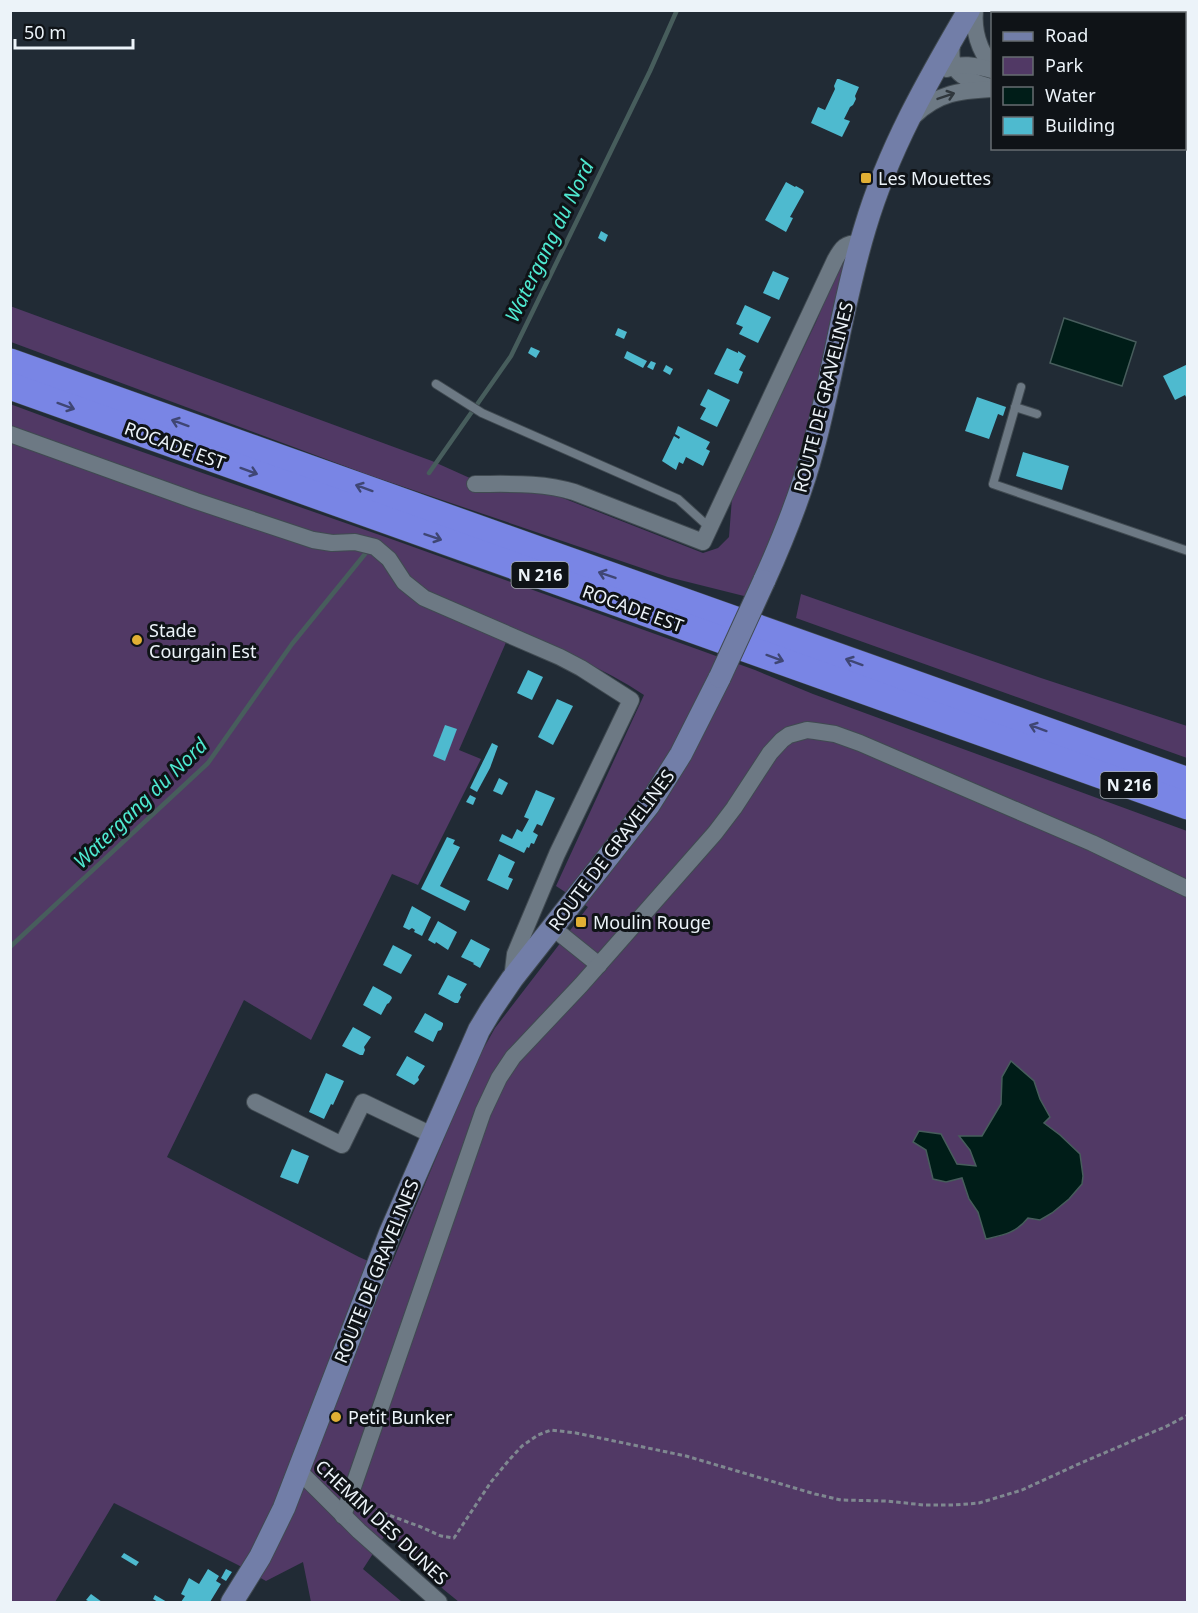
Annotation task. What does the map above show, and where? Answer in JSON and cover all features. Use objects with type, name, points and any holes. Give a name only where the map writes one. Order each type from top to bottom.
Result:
[{"type":"highway","name":"ROCADE EST","points":[[10,362],[1188,781]]},
{"type":"highway","name":"ROCADE EST","points":[[10,386],[1188,806]]},
{"type":"highway","points":[[1093,747],[1188,772]]},
{"type":"main road","name":"ROUTE DE GRAVELINES","points":[[232,1602],[267,1544],[299,1471],[374,1273],[476,1036],[512,980],[657,793],[688,742],[720,677],[779,548],[813,451],[860,243],[880,183],[929,80],[969,10]]},
{"type":"street","points":[[975,10],[977,39],[991,65]]},
{"type":"street","points":[[954,36],[950,54],[953,66],[969,80],[991,87]]},
{"type":"street","points":[[929,80],[953,66],[966,64],[991,68]]},
{"type":"street","points":[[907,123],[926,105],[944,95],[991,88]]},
{"type":"street","points":[[475,484],[534,484],[556,487],[703,542],[835,260],[848,243],[860,243]]},
{"type":"street","points":[[10,434],[196,501],[313,540],[332,543],[355,542],[375,547],[389,559],[404,582],[424,598],[560,657],[632,700],[551,868],[515,954],[512,980]]},
{"type":"street","points":[[346,1508],[487,1102],[499,1078],[513,1057],[599,965],[715,833],[777,745],[789,735],[807,730],[826,732],[860,743],[1092,843],[1188,890]]},
{"type":"street","points":[[553,928],[599,965]]},
{"type":"street","points":[[255,1102],[342,1145],[363,1102],[432,1135]]},
{"type":"street","name":"CHEMIN DES DUNES","points":[[299,1471],[346,1508],[440,1602]]},
{"type":"lane","points":[[436,384],[482,413],[678,500],[710,528]]},
{"type":"lane","points":[[1021,387],[993,484],[1188,551]]},
{"type":"lane","points":[[1015,407],[1037,414]]},
{"type":"path","points":[[346,1508],[454,1538],[491,1482],[509,1460],[530,1440],[551,1430],[686,1456],[841,1500],[954,1506],[979,1503],[1022,1490],[1188,1415]]},
{"type":"green space","points":[[845,260],[808,433],[782,511],[748,597],[668,577],[366,474],[11,342],[10,306],[432,461],[501,492],[550,493],[703,553],[718,548],[729,537],[732,498],[816,322],[839,266]]},
{"type":"green space","points":[[10,404],[755,670],[813,694],[1187,831],[1187,1602],[459,1602],[443,1589],[418,1559],[387,1532],[363,1569],[402,1602],[311,1602],[303,1562],[266,1581],[114,1503],[55,1602],[11,1602]],"holes":[[[511,631],[563,652],[644,695],[556,886],[588,907],[495,1028],[477,1060],[389,1270],[359,1257],[167,1157],[244,1000],[311,1040],[392,874],[418,885],[481,759],[459,750]]]},
{"type":"green space","points":[[801,594],[1041,678],[1187,726],[1187,758],[796,618]]},
{"type":"water","points":[[1064,318],[1136,342],[1122,386],[1050,363]]},
{"type":"water","points":[[1011,1061],[1034,1081],[1040,1099],[1050,1117],[1044,1123],[1080,1154],[1082,1184],[1069,1199],[1040,1220],[1028,1218],[1004,1235],[986,1239],[978,1212],[969,1199],[962,1178],[946,1182],[933,1179],[926,1150],[913,1142],[919,1131],[941,1134],[957,1164],[976,1166],[970,1150],[959,1136],[982,1136],[1001,1104],[1002,1077]]},
{"type":"building","points":[[837,79],[859,87],[856,99],[844,119],[850,121],[842,137],[811,123],[818,107],[825,110]]},
{"type":"building","points":[[786,182],[804,192],[790,217],[793,218],[786,232],[765,220]]},
{"type":"building","points":[[601,231],[608,235],[605,242],[598,238]]},
{"type":"building","points":[[773,271],[789,278],[779,300],[763,293]]},
{"type":"building","points":[[745,305],[771,317],[758,343],[739,334],[743,327],[736,324]]},
{"type":"building","points":[[618,328],[627,332],[624,339],[615,335]]},
{"type":"building","points":[[531,347],[540,351],[536,358],[528,353]]},
{"type":"building","points":[[727,348],[746,356],[739,370],[743,372],[738,384],[714,374]]},
{"type":"building","points":[[627,351],[647,361],[643,368],[624,358]]},
{"type":"building","points":[[651,361],[656,363],[653,370],[647,367]]},
{"type":"building","points":[[1188,364],[1188,401],[1185,395],[1175,400],[1163,376]]},
{"type":"building","points":[[666,365],[673,369],[670,375],[663,371]]},
{"type":"building","points":[[708,389],[730,400],[717,427],[700,419],[706,408],[700,405]]},
{"type":"building","points":[[977,397],[1006,407],[1003,416],[998,414],[989,439],[965,431]]},
{"type":"building","points":[[678,426],[710,442],[706,449],[710,451],[703,466],[686,457],[683,464],[679,462],[676,470],[662,461],[674,436],[679,439],[680,437],[675,434]]},
{"type":"building","points":[[1023,452],[1069,466],[1062,490],[1016,476]]},
{"type":"building","points":[[528,670],[543,677],[532,700],[517,693]]},
{"type":"building","points":[[557,699],[573,706],[553,745],[538,737]]},
{"type":"building","points":[[445,725],[457,729],[445,761],[433,756]]},
{"type":"building","points":[[492,743],[498,746],[490,768],[477,792],[470,788]]},
{"type":"building","points":[[499,778],[508,783],[502,795],[493,791]]},
{"type":"building","points":[[536,790],[555,798],[542,826],[537,824],[533,832],[538,835],[534,844],[531,843],[524,853],[499,841],[502,834],[512,839],[517,829],[522,832],[529,819],[524,817]]},
{"type":"building","points":[[470,795],[476,798],[473,805],[466,802]]},
{"type":"building","points":[[447,837],[455,840],[453,844],[460,847],[440,886],[470,901],[465,911],[421,889]]},
{"type":"building","points":[[499,854],[515,862],[508,877],[513,879],[508,890],[487,880]]},
{"type":"building","points":[[412,906],[431,917],[422,936],[414,932],[412,928],[409,930],[403,927]]},
{"type":"building","points":[[438,921],[457,932],[448,950],[428,940]]},
{"type":"building","points":[[471,939],[490,949],[480,968],[461,957]]},
{"type":"building","points":[[393,945],[412,955],[401,974],[383,965]]},
{"type":"building","points":[[448,975],[467,984],[458,1003],[438,994]]},
{"type":"building","points":[[373,986],[392,998],[381,1015],[363,1005]]},
{"type":"building","points":[[425,1013],[443,1023],[433,1042],[414,1032]]},
{"type":"building","points":[[353,1027],[371,1037],[364,1047],[363,1055],[342,1046]]},
{"type":"building","points":[[407,1056],[425,1066],[418,1077],[419,1080],[414,1085],[396,1075]]},
{"type":"building","points":[[326,1073],[344,1081],[324,1119],[309,1112]]},
{"type":"building","points":[[292,1149],[309,1156],[298,1184],[280,1177]]},
{"type":"building","points":[[124,1553],[139,1562],[136,1566],[121,1557]]},
{"type":"building","points":[[208,1569],[219,1576],[216,1581],[221,1584],[210,1602],[181,1602],[185,1596],[181,1594],[189,1578],[199,1584]]},
{"type":"building","points":[[226,1569],[232,1572],[226,1581],[221,1578]]},
{"type":"building","points":[[91,1594],[102,1602],[86,1600]]},
{"type":"building","points":[[155,1595],[167,1602],[158,1602],[153,1599]]},
{"type":"waterway","name":"Watergang du Nord","points":[[429,473],[511,356],[650,71],[677,10]]},
{"type":"waterway","name":"Watergang du Nord","points":[[10,947],[208,763],[292,644],[365,554]]},
{"type":"place","name":"Les Mouettes","points":[[866,178]]},
{"type":"place","name":"Stade Courgain Est","points":[[137,640]]},
{"type":"place","name":"Moulin Rouge","points":[[581,922]]},
{"type":"place","name":"Petit Bunker","points":[[336,1417]]}]
